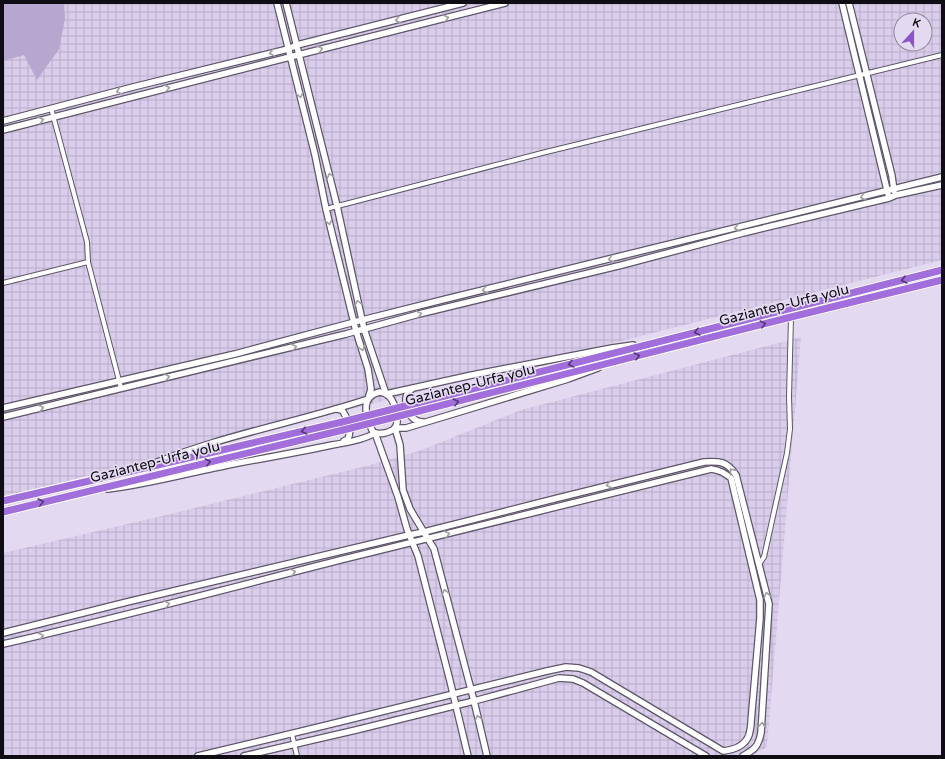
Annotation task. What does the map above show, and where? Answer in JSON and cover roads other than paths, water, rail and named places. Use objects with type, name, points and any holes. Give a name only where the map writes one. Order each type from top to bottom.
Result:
[{"type":"highway","name":"Gaziantep-Urfa yolu","points":[[3,512],[342,426],[417,403],[942,270]]},
{"type":"highway","name":"Gaziantep-Urfa yolu","points":[[3,501],[133,471],[418,411],[942,280]]},
{"type":"street","points":[[276,3],[315,155],[326,209],[356,331],[368,370],[371,389],[366,407],[367,418],[373,432],[375,433],[398,497],[409,535],[418,556],[468,756]]},
{"type":"street","points":[[286,3],[337,206],[364,329],[386,394]]},
{"type":"street","points":[[3,121],[463,3]]},
{"type":"street","points":[[3,130],[488,5],[506,3]]},
{"type":"street","points":[[842,3],[891,190],[896,195]]},
{"type":"street","points":[[849,3],[892,176],[889,198]]},
{"type":"street","points":[[326,209],[557,150],[942,55]]},
{"type":"street","points":[[51,108],[87,242],[88,262],[121,388]]},
{"type":"street","points":[[3,408],[235,354],[362,320],[942,177]]},
{"type":"street","points":[[3,417],[346,334],[419,314],[622,265],[743,233],[942,185]]},
{"type":"street","points":[[3,283],[88,262]]},
{"type":"street","points":[[759,564],[764,557],[787,453],[790,429],[788,397],[791,317]]},
{"type":"street","points":[[386,394],[414,387],[612,348],[654,343]]},
{"type":"street","points":[[77,494],[125,487],[288,455],[370,436],[375,433],[383,434],[395,428],[406,428],[579,375],[610,363]]},
{"type":"street","points":[[414,387],[408,391],[406,396],[407,408],[410,415],[414,419],[418,422],[425,422]]},
{"type":"street","points":[[133,471],[182,452],[368,399],[375,393],[380,392],[390,397],[393,402],[397,419],[395,428],[400,445],[403,490],[410,509],[434,549],[487,756]]},
{"type":"street","points":[[336,409],[342,410],[350,426],[348,439],[338,444]]},
{"type":"street","points":[[3,633],[127,602],[424,532],[704,462],[720,462],[732,469],[736,475],[769,604],[761,733],[758,744],[751,752],[743,756]]},
{"type":"street","points":[[3,644],[187,600],[412,542],[711,469],[723,472],[731,478],[760,600],[760,618],[752,722],[749,735],[738,747],[727,753],[591,672],[579,668],[566,667],[198,756]]},
{"type":"street","points":[[244,756],[474,701],[559,678],[573,679],[583,683],[706,756]]},
{"type":"street","points":[[292,734],[297,756]]}]
